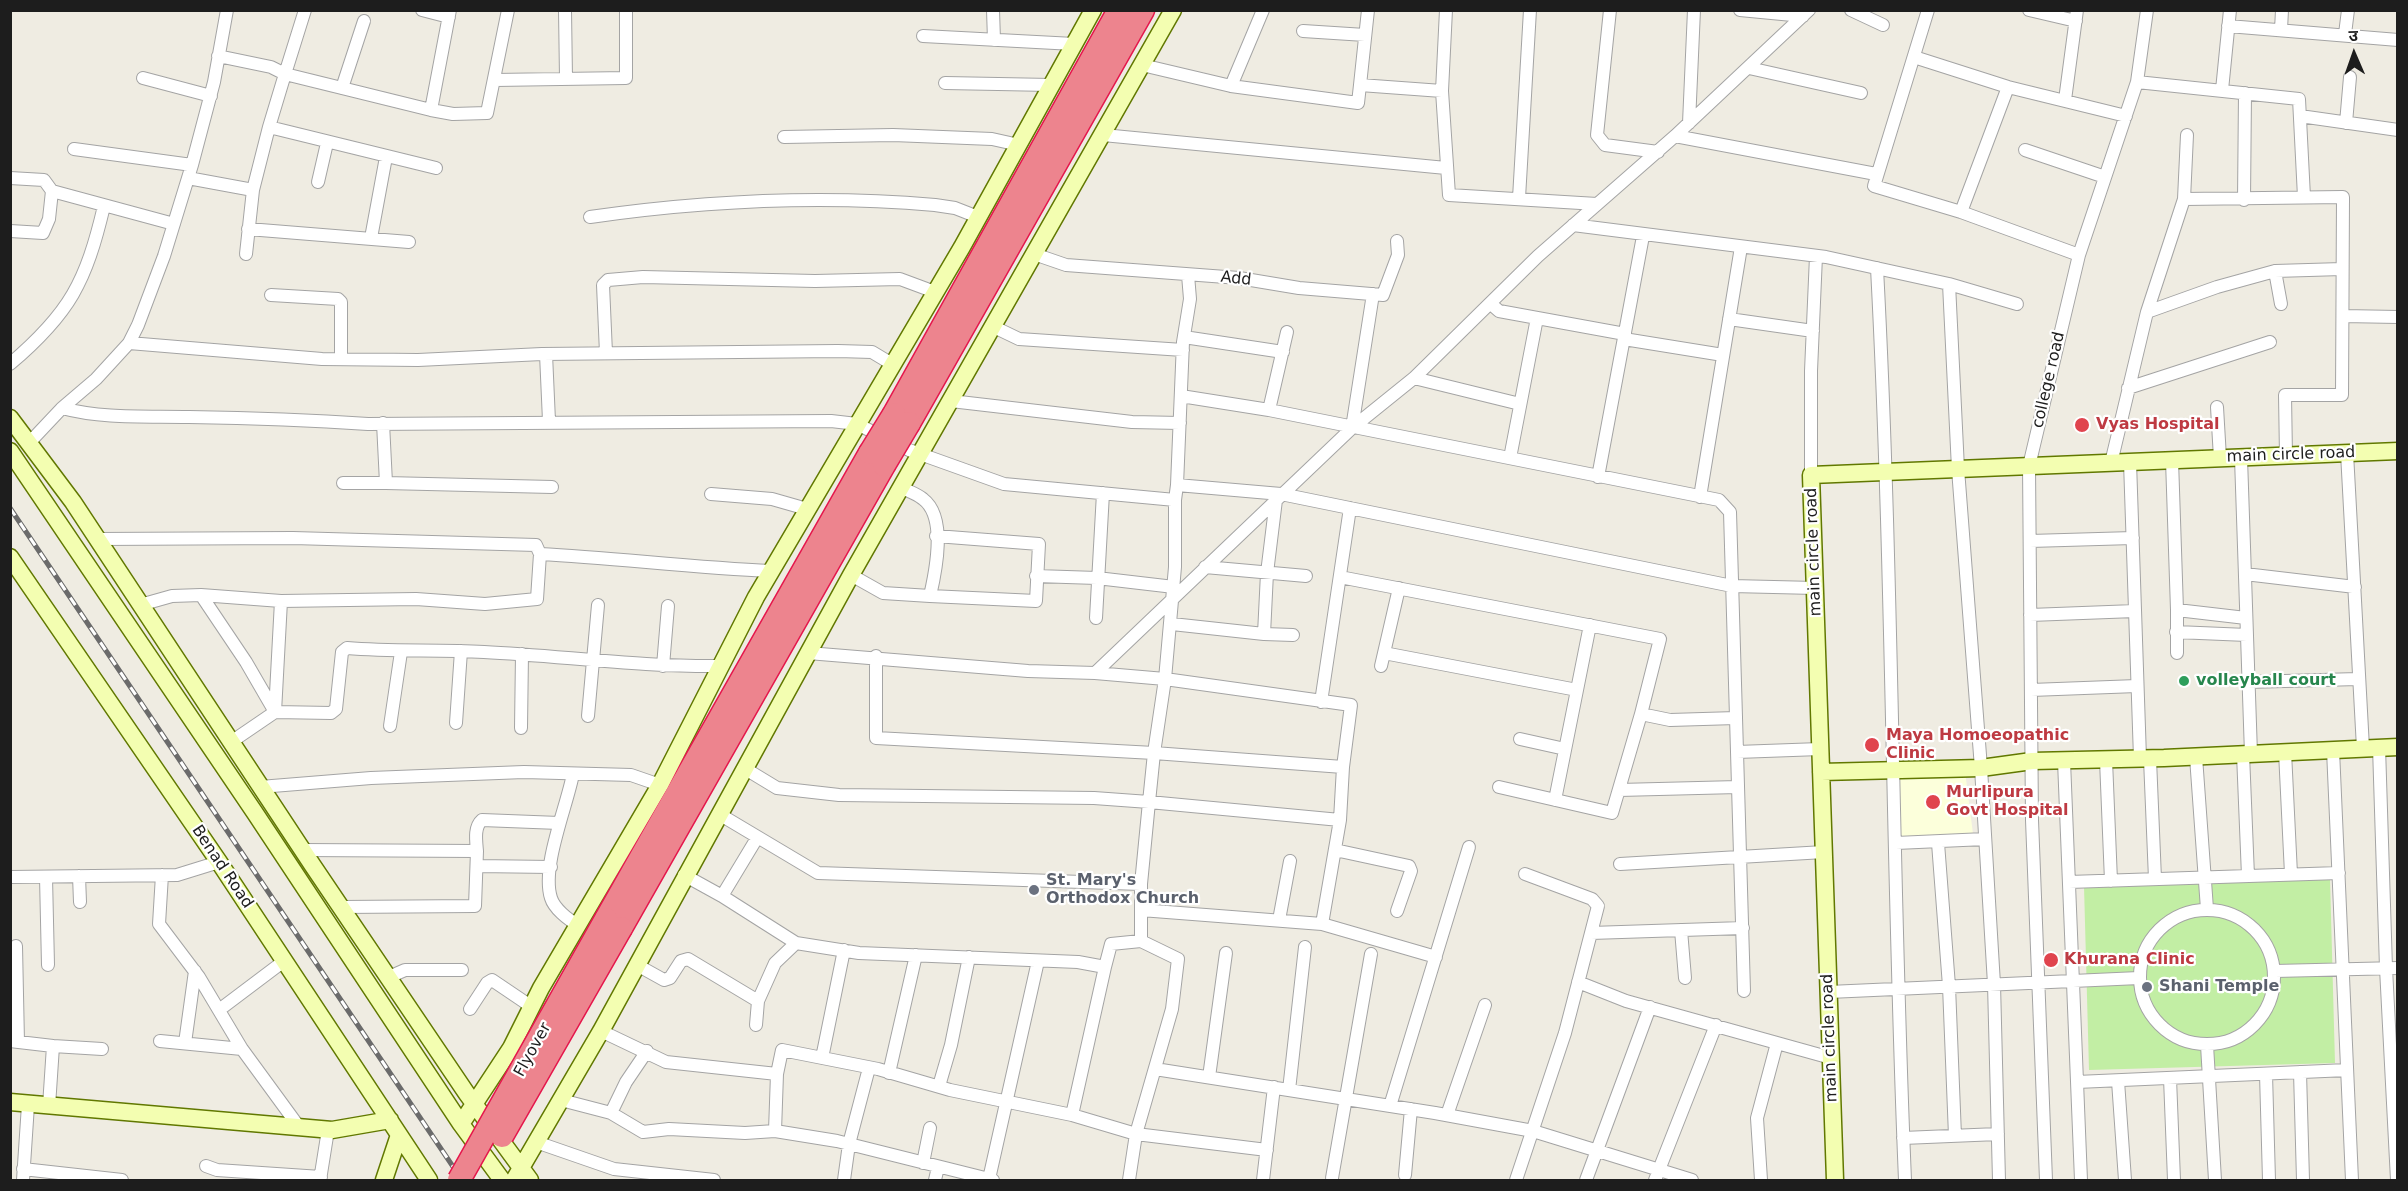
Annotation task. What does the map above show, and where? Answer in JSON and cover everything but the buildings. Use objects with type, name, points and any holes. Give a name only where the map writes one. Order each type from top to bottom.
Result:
[{"type":"highway","points":[[901,418],[1119,10]]},
{"type":"highway","points":[[613,924],[877,459],[1143,10]]},
{"type":"highway","name":"Flyover","points":[[459,1180],[613,924]]},
{"type":"highway","name":"Flyover","points":[[477,1180],[613,924]]},
{"type":"street","points":[[227,10],[211,96],[192,165],[164,256],[129,343],[96,379],[62,408],[29,443],[11,454],[261,822],[461,1124],[502,1180]]},
{"type":"street","points":[[246,254],[253,190],[305,10]]},
{"type":"street","points":[[422,10],[449,14],[431,110]]},
{"type":"street","points":[[218,56],[431,110],[453,114],[487,113],[508,10]]},
{"type":"street","points":[[565,10],[566,78]]},
{"type":"street","points":[[495,80],[626,78],[626,10]]},
{"type":"street","points":[[993,10],[994,40]]},
{"type":"street","points":[[461,1124],[511,1048],[577,924],[660,785],[771,571],[978,217],[1093,10]]},
{"type":"street","points":[[522,1176],[536,1142],[601,1031],[684,875],[851,575],[1173,10]]},
{"type":"street","points":[[1231,86],[1263,10]]},
{"type":"street","points":[[1142,65],[1231,86],[1358,103],[1368,10]]},
{"type":"street","points":[[1446,10],[1442,91],[1449,195],[1597,204]]},
{"type":"street","points":[[1519,198],[1530,10]]},
{"type":"street","points":[[1610,10],[1597,135],[1605,145],[1658,152]]},
{"type":"street","points":[[1689,123],[1694,10]]},
{"type":"street","points":[[1740,10],[1806,13]]},
{"type":"street","points":[[1851,10],[1883,24]]},
{"type":"street","points":[[1928,10],[1874,186],[1961,212],[2079,255]]},
{"type":"street","points":[[2029,10],[2077,16],[2065,100]]},
{"type":"street","name":"college road","points":[[2046,1180],[2032,761],[2029,466],[2079,255],[2138,82],[2147,10]]},
{"type":"street","points":[[2222,90],[2230,10]]},
{"type":"street","points":[[2281,30],[2282,10]]},
{"type":"street","points":[[2345,34],[2348,10]]},
{"type":"street","points":[[1095,673],[1174,591],[1205,567],[1352,428],[1414,378],[1574,225],[1658,152],[1806,13]]},
{"type":"street","points":[[342,88],[364,21]]},
{"type":"street","points":[[2228,26],[2397,40]]},
{"type":"street","points":[[1303,31],[1365,35]]},
{"type":"street","points":[[922,36],[1074,44]]},
{"type":"street","points":[[1914,57],[2008,87],[2126,116]]},
{"type":"street","points":[[1749,68],[1861,93]]},
{"type":"street","points":[[2346,123],[2350,77]]},
{"type":"street","points":[[143,78],[211,96]]},
{"type":"street","points":[[2138,82],[2295,96],[2299,99],[2304,197]]},
{"type":"street","points":[[945,83],[1051,85]]},
{"type":"street","points":[[1360,85],[1442,91]]},
{"type":"street","points":[[1961,212],[2008,87]]},
{"type":"street","points":[[2244,200],[2245,93]]},
{"type":"street","points":[[2300,116],[2397,130]]},
{"type":"street","points":[[270,127],[327,143],[436,168]]},
{"type":"street","points":[[783,137],[893,135],[992,139],[1019,145]]},
{"type":"street","points":[[1103,135],[1446,168]]},
{"type":"street","points":[[2111,463],[2146,312],[2184,199],[2187,135]]},
{"type":"street","points":[[1675,136],[1876,174]]},
{"type":"street","points":[[318,182],[327,143]]},
{"type":"street","points":[[74,149],[192,165]]},
{"type":"street","points":[[2025,150],[2105,177]]},
{"type":"street","points":[[371,238],[386,157]]},
{"type":"street","points":[[10,178],[44,180],[52,190],[174,224]]},
{"type":"street","points":[[188,178],[253,190]]},
{"type":"street","points":[[10,231],[43,232],[49,219],[52,190]]},
{"type":"street","points":[[2184,199],[2343,197],[2342,394],[2285,395],[2286,456]]},
{"type":"street","points":[[590,217],[696,203],[809,201],[935,205],[955,208],[978,217]]},
{"type":"street","points":[[10,364],[52,325],[74,292],[92,255],[104,206]]},
{"type":"street","points":[[1574,225],[1643,236],[1816,256],[1949,284],[2017,304]]},
{"type":"street","points":[[248,229],[409,242]]},
{"type":"street","points":[[1598,477],[1643,236]]},
{"type":"street","points":[[1352,428],[1373,294],[1383,295],[1387,288],[1398,255],[1397,241]]},
{"type":"street","points":[[1700,497],[1741,247]]},
{"type":"street","name":"Add","points":[[1034,254],[1066,265],[1239,278],[1299,288],[1373,294]]},
{"type":"street","points":[[1811,475],[1816,256]]},
{"type":"street","points":[[1877,268],[1886,472],[1895,771],[1897,989],[1905,1180]]},
{"type":"street","points":[[2146,312],[2217,287],[2275,271],[2342,270]]},
{"type":"street","points":[[2275,271],[2281,304]]},
{"type":"street","points":[[1141,941],[1141,884],[1149,802],[1172,624],[1177,528],[1175,500],[1183,350],[1190,299],[1188,275]]},
{"type":"street","points":[[606,353],[603,285],[608,280],[643,277],[815,281],[900,279],[934,292]]},
{"type":"street","points":[[1949,284],[1958,469],[1981,768],[1994,984],[1999,1180]]},
{"type":"street","points":[[271,295],[338,299],[341,302],[341,359]]},
{"type":"street","points":[[1491,304],[1499,311],[1723,355]]},
{"type":"street","points":[[2343,316],[2397,317]]},
{"type":"street","points":[[1510,458],[1537,318]]},
{"type":"street","points":[[1729,319],[1813,331]]},
{"type":"street","points":[[994,327],[1019,339],[1183,350]]},
{"type":"street","points":[[1269,410],[1287,332]]},
{"type":"street","points":[[1184,337],[1283,352]]},
{"type":"street","points":[[2128,388],[2270,342]]},
{"type":"street","points":[[129,343],[341,359],[418,360],[546,354],[838,351],[872,352],[892,364]]},
{"type":"street","points":[[546,354],[549,421]]},
{"type":"street","points":[[1414,378],[1520,404]]},
{"type":"street","points":[[1181,396],[1269,410],[1719,501],[1730,512],[1744,991]]},
{"type":"street","points":[[951,401],[1132,422],[1180,423]]},
{"type":"street","points":[[2217,407],[2220,458]]},
{"type":"street","points":[[62,408],[85,414],[106,415],[383,423],[831,421],[856,424],[920,455],[1004,484],[1175,500]]},
{"type":"street","points":[[10,418],[97,539],[302,850],[522,1176]]},
{"type":"street","points":[[383,423],[386,483]]},
{"type":"street","name":"main circle road","points":[[1835,1180],[1811,475],[2397,451]]},
{"type":"street","points":[[2347,453],[2358,679],[2371,748],[2391,968],[2397,1180]]},
{"type":"street","points":[[2241,458],[2248,682],[2248,876]]},
{"type":"street","points":[[2172,460],[2177,653]]},
{"type":"street","points":[[2130,462],[2137,686],[2155,879]]},
{"type":"street","points":[[343,483],[552,487]]},
{"type":"street","points":[[1177,485],[1350,508],[1732,586],[1815,588]]},
{"type":"street","points":[[902,488],[924,499],[936,518],[937,567],[930,596]]},
{"type":"street","points":[[1096,618],[1103,493]]},
{"type":"street","points":[[711,494],[772,500],[807,508]]},
{"type":"street","points":[[1264,634],[1267,573],[1279,497]]},
{"type":"street","points":[[1322,702],[1350,508]]},
{"type":"street","points":[[851,575],[883,593],[1036,601],[1039,544],[936,536]]},
{"type":"street","points":[[97,539],[293,538],[536,545],[540,554],[537,599],[485,604],[416,599],[281,601],[201,595],[172,596],[140,605]]},
{"type":"street","points":[[2030,541],[2133,538]]},
{"type":"street","points":[[540,554],[620,559],[696,568],[771,571]]},
{"type":"street","name":"Benad Road","points":[[10,557],[219,862],[429,1180]]},
{"type":"street","points":[[1205,567],[1306,576]]},
{"type":"street","points":[[2245,574],[2355,587]]},
{"type":"street","points":[[1036,576],[1097,578],[1174,591]]},
{"type":"street","points":[[1340,577],[1660,639],[1612,813],[1499,787]]},
{"type":"street","points":[[1381,666],[1399,588]]},
{"type":"street","points":[[201,595],[246,662],[275,712]]},
{"type":"street","points":[[275,712],[281,601]]},
{"type":"street","points":[[588,716],[595,658],[598,604]]},
{"type":"street","points":[[663,666],[668,606]]},
{"type":"street","points":[[2177,609],[2246,618]]},
{"type":"street","points":[[2031,615],[2135,611]]},
{"type":"street","points":[[1172,624],[1293,635]]},
{"type":"street","points":[[1555,800],[1590,625]]},
{"type":"street","points":[[2176,632],[2247,635]]},
{"type":"street","points":[[231,742],[275,712],[331,713],[336,709],[342,652],[347,648],[595,658],[663,666],[721,666]]},
{"type":"street","points":[[456,723],[461,651]]},
{"type":"street","points":[[390,726],[402,652]]},
{"type":"street","points":[[808,653],[876,656],[1028,671],[1095,673],[1165,679],[1351,705],[1343,767],[1340,820],[1322,924]]},
{"type":"street","points":[[1384,653],[1577,690]]},
{"type":"street","points":[[521,728],[522,654]]},
{"type":"street","points":[[876,656],[876,738],[1154,753],[1343,767]]},
{"type":"street","points":[[2248,682],[2358,679]]},
{"type":"street","points":[[2031,690],[2137,686]]},
{"type":"street","points":[[1641,714],[1670,720],[1736,718]]},
{"type":"street","points":[[1520,739],[1565,749]]},
{"type":"street","points":[[1821,772],[1981,768],[2032,761],[2196,757],[2397,747]]},
{"type":"street","points":[[1737,752],[1820,749]]},
{"type":"street","points":[[2333,750],[2352,1180]]},
{"type":"street","points":[[2285,752],[2291,874]]},
{"type":"street","points":[[2196,757],[2207,909]]},
{"type":"street","points":[[2064,760],[2081,1180]]},
{"type":"street","points":[[2106,760],[2111,881]]},
{"type":"street","points":[[744,768],[777,788],[839,795],[1094,798],[1340,820]]},
{"type":"street","points":[[261,788],[319,781],[492,772],[631,775],[660,785]]},
{"type":"street","points":[[573,774],[559,823],[551,867],[551,899],[577,924]]},
{"type":"street","points":[[1619,790],[1738,788]]},
{"type":"street","points":[[719,814],[818,873],[1141,884]]},
{"type":"street","points":[[341,907],[475,906],[476,832],[482,820],[559,823]]},
{"type":"street","points":[[723,896],[757,838]]},
{"type":"street","points":[[1896,843],[1938,843],[1985,839]]},
{"type":"street","points":[[1938,843],[1949,986],[1955,1136]]},
{"type":"street","points":[[1390,1106],[1469,847]]},
{"type":"street","points":[[302,850],[477,851]]},
{"type":"street","points":[[1335,850],[1409,866],[1411,871],[1397,911]]},
{"type":"street","points":[[1620,864],[1824,852]]},
{"type":"street","points":[[1279,920],[1290,861]]},
{"type":"street","points":[[10,877],[177,874],[219,862]]},
{"type":"street","points":[[477,866],[551,867]]},
{"type":"street","points":[[2069,882],[2339,873]]},
{"type":"street","points":[[1516,1180],[1578,982],[1598,906],[1592,899],[1525,874]]},
{"type":"street","points":[[162,875],[159,924],[195,971],[242,1049],[299,1127]]},
{"type":"street","points":[[684,875],[723,896],[796,943],[844,950],[1078,962],[1106,967]]},
{"type":"street","points":[[79,876],[80,902]]},
{"type":"street","points":[[46,877],[48,965]]},
{"type":"street","points":[[2207,909],[2238,917],[2252,926],[2270,952],[2275,971],[2274,990],[2268,1008],[2257,1023],[2243,1035],[2226,1042],[2207,1045],[2190,1042],[2173,1035],[2159,1025],[2148,1011],[2139,978],[2146,948],[2154,935],[2178,916],[2207,909]]},
{"type":"street","points":[[1141,910],[1322,924],[1436,957]]},
{"type":"street","points":[[1591,933],[1743,928]]},
{"type":"street","points":[[1681,930],[1685,978]]},
{"type":"street","points":[[1072,1115],[1111,944],[1141,941],[1178,958],[1172,1009],[1136,1134],[1129,1180]]},
{"type":"street","points":[[756,1025],[758,1001],[775,963],[796,943]]},
{"type":"street","points":[[16,946],[14,1042],[102,1049]]},
{"type":"street","points":[[1289,1090],[1305,947]]},
{"type":"street","points":[[822,1058],[844,950]]},
{"type":"street","points":[[1209,1077],[1226,953]]},
{"type":"street","points":[[1332,1178],[1371,954]]},
{"type":"street","points":[[889,1073],[916,955]]},
{"type":"street","points":[[939,1086],[951,1046],[969,957]]},
{"type":"street","points":[[637,965],[664,980],[670,978],[681,961],[688,959],[758,1001]]},
{"type":"street","points":[[219,1010],[284,961]]},
{"type":"street","points":[[561,1100],[611,1113],[643,1132],[669,1129],[745,1133],[775,1131],[849,1144],[991,1180],[1005,1101],[1022,1041],[1038,961]]},
{"type":"street","points":[[2275,971],[2391,968]]},
{"type":"street","points":[[389,977],[405,970],[462,970]]},
{"type":"street","points":[[185,1043],[195,971]]},
{"type":"street","points":[[1829,992],[2139,978]]},
{"type":"street","points":[[470,1009],[488,983],[492,981],[532,1007]]},
{"type":"street","points":[[1578,982],[1650,1007],[1831,1058]]},
{"type":"street","points":[[1447,1114],[1485,1005]]},
{"type":"street","points":[[1586,1180],[1650,1007]]},
{"type":"street","points":[[1657,1175],[1690,1098],[1716,1025]]},
{"type":"street","points":[[601,1031],[666,1062],[777,1074]]},
{"type":"street","points":[[160,1041],[242,1049]]},
{"type":"street","points":[[1761,1180],[1757,1118],[1777,1043]]},
{"type":"street","points":[[2207,1045],[2216,1180]]},
{"type":"street","points":[[49,1107],[53,1046]]},
{"type":"street","points":[[775,1131],[777,1074],[782,1050],[1072,1115],[1136,1134],[1267,1150]]},
{"type":"street","points":[[611,1113],[626,1082],[647,1051]]},
{"type":"street","points":[[844,1180],[849,1144],[869,1068]]},
{"type":"street","points":[[1155,1069],[1447,1114],[1533,1131],[1596,1150],[1657,1175],[1692,1180]]},
{"type":"street","points":[[2078,1082],[2347,1070]]},
{"type":"street","points":[[2300,1072],[2303,1180]]},
{"type":"street","points":[[2266,1074],[2269,1180]]},
{"type":"street","points":[[2170,1078],[2174,1180]]},
{"type":"street","points":[[2118,1081],[2125,1180]]},
{"type":"street","points":[[1263,1180],[1274,1087]]},
{"type":"street","points":[[10,1102],[328,1130],[390,1120]]},
{"type":"street","points":[[28,1105],[23,1175],[122,1180]]},
{"type":"street","points":[[1404,1175],[1411,1109]]},
{"type":"street","points":[[923,1163],[930,1128]]},
{"type":"street","points":[[206,1166],[217,1170],[320,1179],[328,1130]]},
{"type":"street","points":[[1903,1138],[1998,1134]]},
{"type":"street","points":[[384,1180],[399,1135]]},
{"type":"street","points":[[536,1142],[614,1168],[714,1180]]},
{"type":"street","points":[[935,1180],[938,1167]]},
{"type":"shaded area","name":"Murlipura Govt Hospital","points":[[1895,771],[1965,771],[1973,834],[1898,841]]},
{"type":"green space","points":[[2330,879],[2335,1063],[2089,1070],[2084,886]]},
{"type":"railway","points":[[10,508],[462,1180]]},
{"type":"place","name":"Vyas Hospital","points":[[2082,425]]},
{"type":"place","name":"volleyball court","points":[[2184,681]]},
{"type":"place","name":"Maya Homoeopathic Clinic","points":[[1872,745]]},
{"type":"place","name":"Murlipura Govt Hospital","points":[[1933,802]]},
{"type":"place","name":"St. Mary's Orthodox Church","points":[[1034,890]]},
{"type":"place","name":"Khurana Clinic","points":[[2051,960]]},
{"type":"place","name":"Shani Temple","points":[[2147,987]]}]
